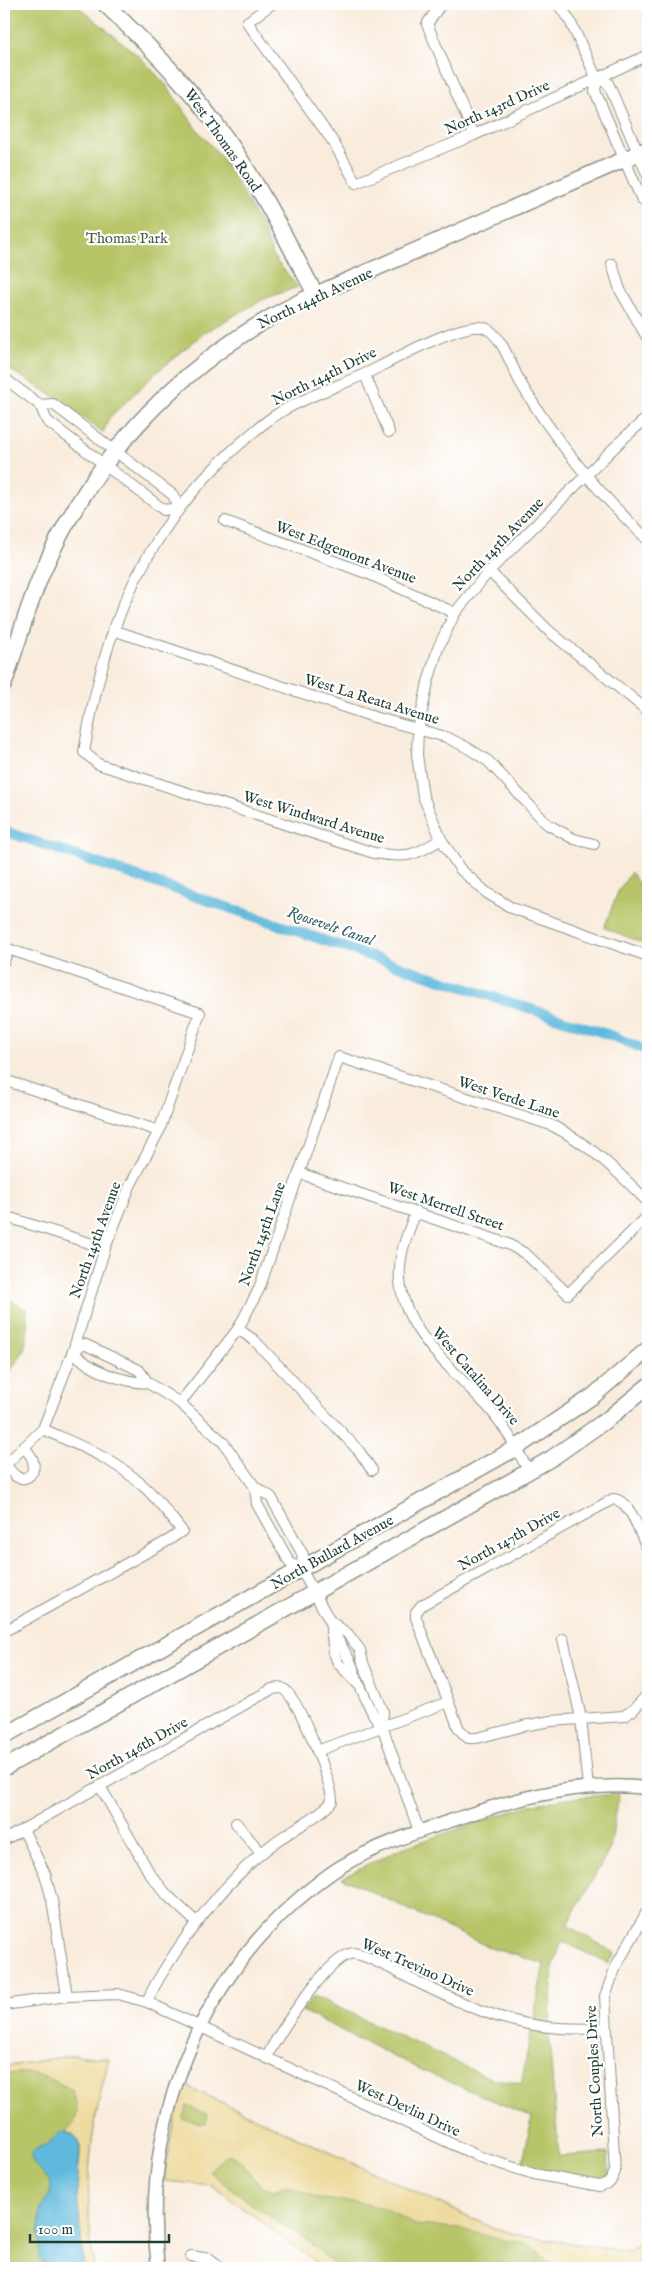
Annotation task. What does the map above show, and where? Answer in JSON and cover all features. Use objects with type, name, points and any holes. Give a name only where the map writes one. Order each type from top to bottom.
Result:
[{"type":"main road","name":"West Thomas Road","points":[[105,4],[178,76],[214,121],[244,164],[316,295]]},
{"type":"main road","name":"North 144th Avenue","points":[[4,684],[42,574],[85,492],[109,457],[141,419],[198,365],[250,328],[316,295],[637,153]]},
{"type":"main road","name":"North Bullard Avenue","points":[[4,1736],[516,1448],[593,1396],[648,1349]]},
{"type":"main road","name":"North Bullard Avenue","points":[[4,1768],[529,1472],[582,1438],[648,1386]]},
{"type":"street","name":"North 143rd Drive","points":[[272,4],[247,22],[334,143],[356,183],[474,134],[648,55]]},
{"type":"street","points":[[441,4],[427,24],[474,134]]},
{"type":"street","points":[[558,4],[570,21],[597,79],[595,91],[604,110],[637,153],[642,200],[648,202]]},
{"type":"street","points":[[597,79],[608,83],[648,176]]},
{"type":"street","points":[[604,110],[617,105]]},
{"type":"street","points":[[612,264],[620,290],[648,339]]},
{"type":"street","name":"North 144th Drive","points":[[87,756],[84,752],[91,711],[113,630],[134,584],[179,508],[226,456],[276,414],[301,400],[365,374],[429,342],[471,326],[483,326],[496,334],[517,378],[546,426],[586,477]]},
{"type":"street","points":[[365,374],[389,432]]},
{"type":"street","points":[[4,378],[40,405],[47,420],[109,457],[173,495],[179,508],[164,510],[109,457],[53,404],[40,405]]},
{"type":"street","name":"North 145th Avenue","points":[[441,839],[423,796],[417,755],[418,730],[428,682],[438,648],[455,612],[489,571],[648,417]]},
{"type":"street","points":[[586,477],[619,513],[648,540]]},
{"type":"street","name":"West Edgemont Avenue","points":[[225,522],[369,574],[455,612]]},
{"type":"street","points":[[489,571],[549,631],[648,711]]},
{"type":"street","name":"West La Reata Avenue","points":[[113,630],[418,730],[446,737],[488,761],[547,824],[574,839],[594,844]]},
{"type":"street","name":"West Windward Avenue","points":[[87,756],[98,764],[374,853],[399,857],[415,854],[441,839]]},
{"type":"street","points":[[441,839],[460,869],[487,893],[512,908],[648,956]]},
{"type":"street","name":"North 145th Avenue","points":[[4,961],[8,949],[200,1013],[159,1131],[130,1186],[105,1248],[73,1351],[43,1429],[4,1465]]},
{"type":"street","name":"North 145th Lane","points":[[180,1404],[238,1329],[259,1289],[339,1057]]},
{"type":"street","name":"West Verde Lane","points":[[339,1057],[552,1125],[573,1135],[597,1153],[648,1202]]},
{"type":"street","points":[[4,1080],[159,1131]]},
{"type":"street","name":"West Merrell Street","points":[[299,1173],[416,1211],[508,1244],[526,1254],[568,1294],[648,1216]]},
{"type":"street","name":"West Catalina Drive","points":[[416,1211],[400,1260],[401,1289],[406,1309],[424,1340],[489,1409],[516,1448],[529,1472]]},
{"type":"street","points":[[4,1216],[105,1248]]},
{"type":"street","points":[[238,1329],[254,1340],[359,1451],[372,1470]]},
{"type":"street","points":[[148,1383],[130,1382],[81,1362],[73,1351],[84,1344],[131,1364],[139,1370],[148,1383],[180,1404],[223,1442],[255,1487],[271,1497],[303,1555],[301,1569]]},
{"type":"street","points":[[4,1630],[169,1540],[182,1531],[142,1484],[122,1469],[102,1456],[43,1429]]},
{"type":"street","points":[[4,1465],[17,1477],[24,1478],[30,1476],[33,1469],[33,1460],[24,1448]]},
{"type":"street","points":[[255,1487],[257,1504],[290,1562],[301,1569],[330,1621],[333,1632],[334,1653],[338,1663],[360,1686],[373,1714],[382,1726],[420,1831]]},
{"type":"street","name":"North 147th Drive","points":[[448,1702],[418,1626],[416,1615],[422,1605],[610,1500],[623,1501],[648,1552]]},
{"type":"street","points":[[330,1621],[348,1634],[360,1650],[363,1663],[382,1711],[382,1726]]},
{"type":"street","points":[[563,1639],[581,1718],[588,1788]]},
{"type":"street","name":"North 146th Drive","points":[[4,1840],[272,1689],[285,1689],[294,1700],[317,1751]]},
{"type":"street","points":[[147,2002],[163,1971],[196,1922],[225,1887],[261,1853],[286,1834],[324,1810],[332,1801],[332,1794],[317,1751],[448,1702],[460,1729],[465,1736],[472,1739],[523,1726],[581,1718],[624,1716],[633,1710],[648,1694]]},
{"type":"street","points":[[100,1786],[150,1874],[168,1896],[196,1922]]},
{"type":"street","points":[[158,2268],[155,2206],[160,2146],[176,2082],[199,2026],[214,1999],[264,1932],[321,1880],[343,1865],[420,1831],[526,1797],[588,1788],[648,1788]]},
{"type":"street","points":[[236,1823],[261,1853]]},
{"type":"street","points":[[23,1829],[45,1874],[52,1900],[67,1996]]},
{"type":"street","name":"North Couples Drive","points":[[612,2180],[615,2172],[605,1996],[613,1974],[648,1910]]},
{"type":"street","name":"West Trevino Drive","points":[[266,2058],[304,1998],[324,1974],[343,1957],[353,1953],[466,2005],[508,2020],[554,2029],[606,2028]]},
{"type":"street","name":"West Devlin Drive","points":[[4,2005],[67,1996],[118,1994],[147,2002],[464,2151],[499,2164],[571,2182],[600,2186],[612,2180]]},
{"type":"street","points":[[191,2256],[210,2259],[222,2268]]},
{"type":"green space","name":"Thomas Park","points":[[4,4],[75,4],[140,57],[166,85],[199,132],[223,159],[262,227],[274,258],[298,287],[264,299],[205,332],[156,373],[109,418],[103,433],[55,397],[4,366]]},
{"type":"green space","points":[[631,872],[648,899],[648,945],[604,928],[618,892]]},
{"type":"green space","points":[[4,1296],[27,1310],[27,1333],[22,1354],[4,1379]]},
{"type":"green space","points":[[619,1794],[610,1849],[567,1925],[615,1953],[609,1964],[562,1941],[553,1968],[549,2039],[559,2156],[608,2153],[609,2174],[599,2180],[522,2166],[532,2117],[426,2072],[302,2011],[314,1996],[488,2077],[521,2084],[544,1964],[491,1948],[342,1878],[399,1849],[530,1805],[566,1798]]},
{"type":"green space","points":[[74,2055],[109,2059],[97,2112],[90,2163],[89,2214],[94,2268],[4,2268],[4,2067]]},
{"type":"green space","points":[[184,2085],[491,2227],[522,2236],[629,2252],[648,2234],[648,2268],[324,2268],[212,2185],[164,2181],[172,2130]]},
{"type":"sand","points":[[74,2055],[109,2059],[97,2112],[90,2163],[89,2214],[94,2268],[84,2268],[77,2197],[80,2154],[78,2140],[75,2136],[65,2132],[74,2124],[77,2113],[76,2101],[72,2090],[31,2073],[4,2075],[4,2067]]},
{"type":"sand","points":[[184,2085],[491,2227],[522,2236],[629,2252],[648,2234],[648,2266],[643,2268],[555,2268],[538,2251],[520,2242],[501,2240],[458,2228],[416,2225],[384,2208],[354,2202],[321,2199],[290,2187],[274,2191],[258,2183],[241,2161],[232,2155],[227,2154],[209,2171],[258,2209],[310,2242],[337,2268],[324,2268],[212,2185],[164,2181],[172,2130]],"holes":[[[187,2106],[207,2114],[208,2117],[205,2125],[183,2119]]]},
{"type":"water","points":[[61,2132],[74,2134],[80,2145],[77,2195],[84,2268],[48,2268],[39,2258],[41,2212],[50,2194],[51,2187],[50,2182],[34,2164],[31,2155],[37,2148],[47,2144]]},
{"type":"waterway","name":"Roosevelt Canal","points":[[4,831],[402,967],[613,1036],[648,1051]]}]
